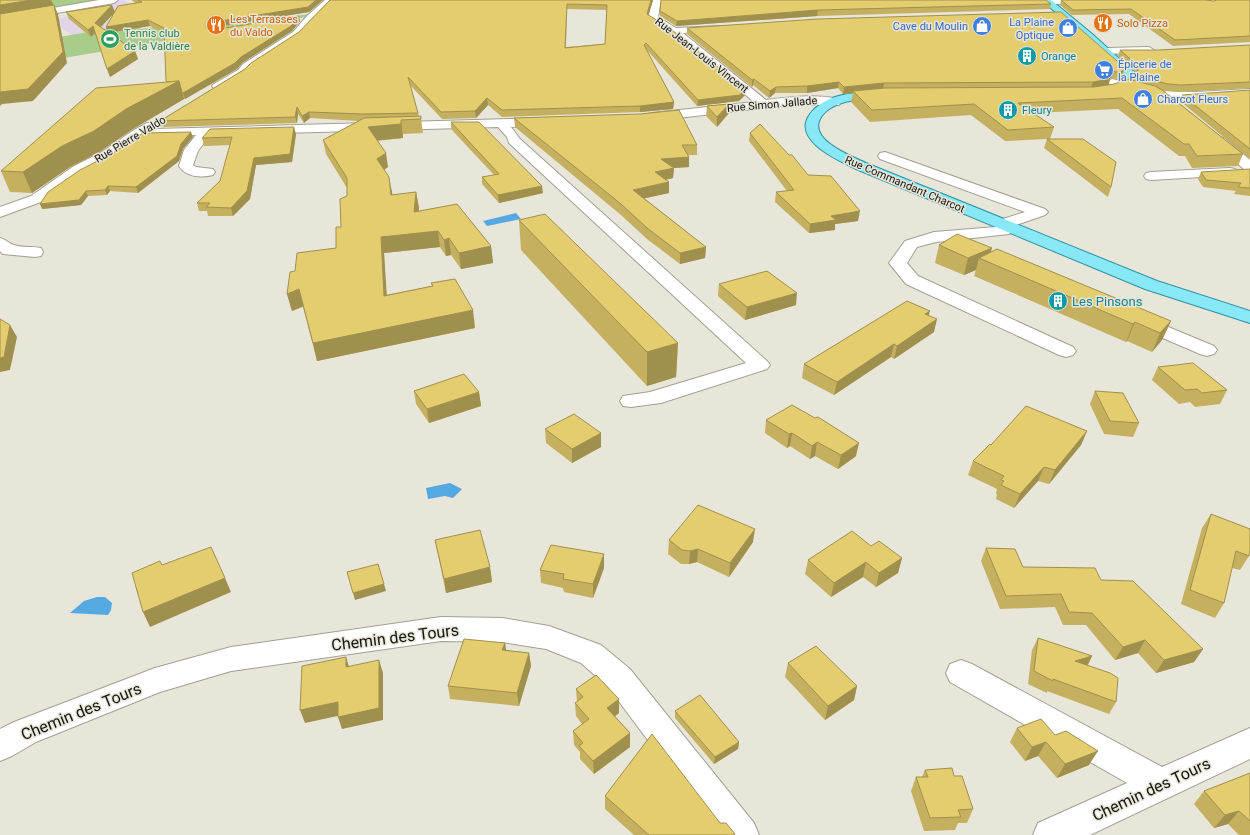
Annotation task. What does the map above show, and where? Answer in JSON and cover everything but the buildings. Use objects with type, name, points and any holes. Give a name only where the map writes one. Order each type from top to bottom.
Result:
[{"type":"main road","points":[[1046,0],[1106,51],[1119,64],[1126,68],[1131,76],[1129,80],[1117,83],[1102,92],[1091,92]]},
{"type":"main road","points":[[1117,83],[1121,72],[1119,64]]},
{"type":"main road","name":"Rue Commandant Charcot","points":[[891,94],[859,96],[834,102],[823,108],[813,118],[811,126],[816,137],[827,148],[842,158],[916,189],[1151,285],[1250,317]]},
{"type":"street","points":[[0,20],[114,0]]},
{"type":"street","points":[[209,92],[242,72],[251,64],[296,34],[330,0]]},
{"type":"street","name":"Rue Jean-Louis Vincent","points":[[657,0],[653,18],[674,31],[764,104]]},
{"type":"street","points":[[1046,0],[1104,1]]},
{"type":"street","points":[[1047,13],[1062,13]]},
{"type":"street","points":[[296,17],[314,15]]},
{"type":"street","points":[[674,31],[726,27]]},
{"type":"street","points":[[1106,51],[1157,51]]},
{"type":"street","points":[[1091,92],[1141,94],[1146,92],[1150,87],[1138,78],[1131,76]]},
{"type":"street","points":[[1117,83],[1162,96],[1250,92]]},
{"type":"street","points":[[1162,96],[1177,107]]},
{"type":"street","name":"Rue Simon Jallade","points":[[640,118],[809,100],[834,102]]},
{"type":"street","points":[[139,134],[557,121]]},
{"type":"street","name":"Rue Pierre Valdo","points":[[0,212],[36,199],[79,169],[107,155],[159,122]]},
{"type":"street","points":[[501,123],[513,136],[514,140],[760,365],[653,398],[630,401]]},
{"type":"street","points":[[206,132],[191,150],[186,166],[192,171],[208,172]]},
{"type":"street","points":[[1210,134],[1250,167]]},
{"type":"street","points":[[885,156],[1040,212],[1006,226],[1003,230],[934,237],[911,244],[898,263],[912,280],[1066,351]]},
{"type":"street","points":[[1151,176],[1250,171]]},
{"type":"street","points":[[916,189],[948,178]]},
{"type":"street","points":[[954,235],[971,250]]},
{"type":"street","points":[[0,243],[9,250],[35,252]]},
{"type":"street","points":[[1122,314],[1207,350]]},
{"type":"street","name":"Chemin des Tours","points":[[0,746],[25,732],[155,681],[231,659],[441,629],[502,630],[549,638],[591,654],[619,678],[741,835]]},
{"type":"street","points":[[962,673],[1161,784]]},
{"type":"street","name":"Chemin des Tours","points":[[1052,835],[1250,743]]},
{"type":"shaded area","points":[[123,0],[159,19],[72,35],[50,20],[93,12],[80,8]]},
{"type":"green space","points":[[0,0],[104,0],[16,16]]},
{"type":"green space","name":"Tennis club de la Valdière","points":[[309,14],[306,17],[28,64],[0,57],[20,44],[133,24],[141,29],[221,16],[239,24]]},
{"type":"water","points":[[516,213],[521,219],[487,226],[483,221]]},
{"type":"water","points":[[450,483],[462,489],[453,498],[445,496],[428,499],[426,488]]},
{"type":"water","points":[[97,597],[105,597],[112,603],[111,610],[108,615],[70,613],[84,601]]},
{"type":"place","name":"Solo Pizza","points":[[1103,23]]},
{"type":"place","name":"Les Terrasses du Valdo","points":[[216,25]]},
{"type":"place","name":"Cave du Moulin","points":[[982,26]]},
{"type":"place","name":"La Plaine Optique","points":[[1068,28]]},
{"type":"place","name":"Tennis club de la Valdière","points":[[110,39]]},
{"type":"place","name":"Orange","points":[[1027,56]]},
{"type":"place","name":"Épicerie de la Plaine","points":[[1104,70]]},
{"type":"place","name":"Charcot Fleurs","points":[[1143,99]]},
{"type":"place","name":"Fleury","points":[[1008,110]]},
{"type":"place","name":"Les Pinsons","points":[[1058,301]]}]
